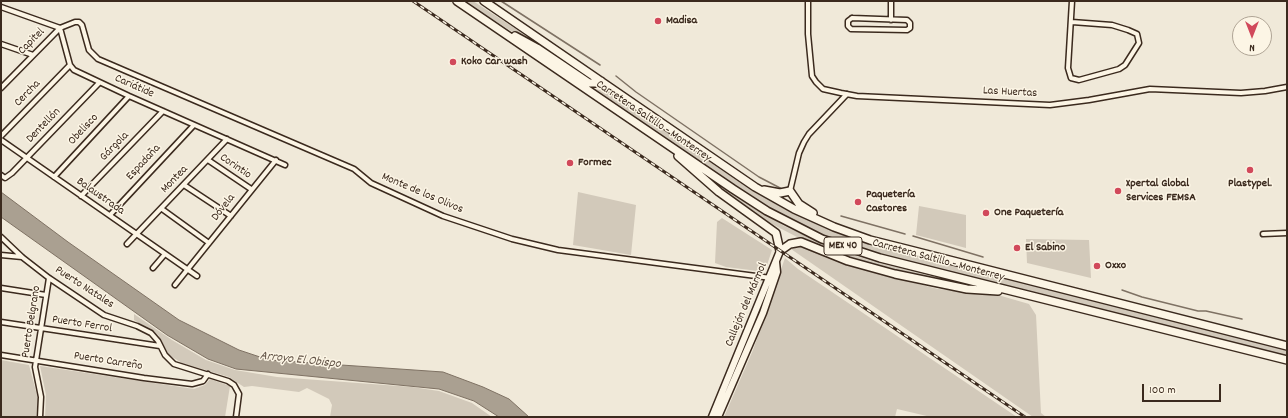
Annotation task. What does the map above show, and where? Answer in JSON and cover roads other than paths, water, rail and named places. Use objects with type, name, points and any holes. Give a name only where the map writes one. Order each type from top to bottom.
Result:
[{"type":"main road","name":"Carretera Saltillo - Monterrey","points":[[457,1],[767,212],[822,238],[880,258],[1287,360]]},
{"type":"main road","name":"Carretera Saltillo - Monterrey","points":[[484,1],[755,187],[794,209],[834,227],[899,248],[1287,346]]},
{"type":"main road","points":[[487,21],[537,48],[589,83],[601,81]]},
{"type":"main road","points":[[672,148],[687,165],[719,192],[776,233],[780,251],[790,244],[801,242],[848,261],[946,286],[977,290],[1006,290]]},
{"type":"main road","points":[[755,187],[773,192],[790,191],[802,206],[834,227]]},
{"type":"street","name":"Las Huertas","points":[[808,1],[808,34],[812,76],[824,89],[847,94],[1050,105],[1089,100],[1150,89],[1164,88],[1241,93],[1266,91],[1287,87]]},
{"type":"street","points":[[891,1],[891,20]]},
{"type":"street","points":[[1072,1],[1072,22],[1068,68],[1071,78],[1079,80],[1119,69],[1125,65],[1139,43],[1137,34],[1128,30],[1104,24],[1072,22]]},
{"type":"street","points":[[1,7],[60,28],[70,65]]},
{"type":"street","points":[[852,18],[891,20],[907,20],[910,23],[910,28],[908,30],[851,29],[848,26],[848,21],[852,18]]},
{"type":"street","name":"Monte de los Olivos","points":[[60,28],[75,22],[79,22],[82,25],[89,50],[98,58],[354,169],[371,183],[443,216],[512,238],[558,250],[771,278]]},
{"type":"street","name":"Capitel","points":[[1,88],[60,28]]},
{"type":"street","points":[[1,44],[33,55]]},
{"type":"street","name":"Cariátide","points":[[70,65],[74,70],[99,83],[285,165]]},
{"type":"street","name":"Cercha","points":[[1,136],[70,65]]},
{"type":"street","name":"Dentellón","points":[[1,176],[7,177],[99,83]]},
{"type":"street","points":[[790,191],[799,152],[804,142],[809,134],[847,94]]},
{"type":"street","name":"Obelisco","points":[[54,177],[130,96]]},
{"type":"street","name":"Gárgola","points":[[81,196],[163,111]]},
{"type":"street","name":"Espadaña","points":[[110,215],[194,125]]},
{"type":"street","name":"Montea","points":[[127,244],[162,209],[227,139]]},
{"type":"street","name":"Balaustrada","points":[[1,140],[197,276]]},
{"type":"street","name":"Corintio","points":[[208,160],[251,189]]},
{"type":"street","name":"Dóvela","points":[[175,285],[251,189],[276,160]]},
{"type":"street","points":[[184,185],[231,216]]},
{"type":"street","points":[[162,209],[209,243]]},
{"type":"street","points":[[1263,234],[1287,233]]},
{"type":"street","name":"Puerto Natales","points":[[1,237],[22,257],[49,278],[104,315],[137,326],[151,333],[165,355],[174,364],[228,381],[237,389],[239,401],[236,417]]},
{"type":"street","name":"Callejón del Mármol","points":[[718,417],[729,382],[771,278],[780,251]]},
{"type":"street","points":[[153,268],[165,254]]},
{"type":"street","points":[[1,255],[22,257]]},
{"type":"street","name":"Puerto Belgrano","points":[[40,417],[41,397],[36,375],[36,360],[49,278]]},
{"type":"street","points":[[1,288],[46,295]]},
{"type":"street","name":"Puerto Ferrol","points":[[1,322],[160,346]]},
{"type":"street","name":"Puerto Carreño","points":[[1,355],[192,384],[203,381],[208,374]]},
{"type":"street","name":"Callejón del Mármol","points":[[712,417],[729,382]]},
{"type":"waterway","points":[[501,1],[600,65]]},
{"type":"waterway","points":[[616,76],[636,92],[759,177],[782,189]]},
{"type":"waterway","points":[[841,216],[905,234]]},
{"type":"waterway","points":[[913,236],[983,257]]},
{"type":"waterway","points":[[1122,290],[1142,297],[1198,311],[1206,311],[1242,319]]},
{"type":"railway","points":[[413,1],[1025,417]]},
{"type":"place","name":"Madisa","points":[[658,21]]},
{"type":"place","name":"Koko Car wash","points":[[453,62]]},
{"type":"place","name":"Formec","points":[[570,163]]},
{"type":"place","name":"Plastypel.","points":[[1250,170]]},
{"type":"place","name":"Xpertal Global Services FEMSA","points":[[1118,191]]},
{"type":"place","name":"Paquetería Castores","points":[[858,202]]},
{"type":"place","name":"One Paquetería","points":[[986,213]]},
{"type":"place","name":"El Sabino","points":[[1017,248]]},
{"type":"place","name":"Oxxo","points":[[1097,266]]},
{"type":"water label","name":"Arroyo El Obispo","points":[[300,361]]}]
